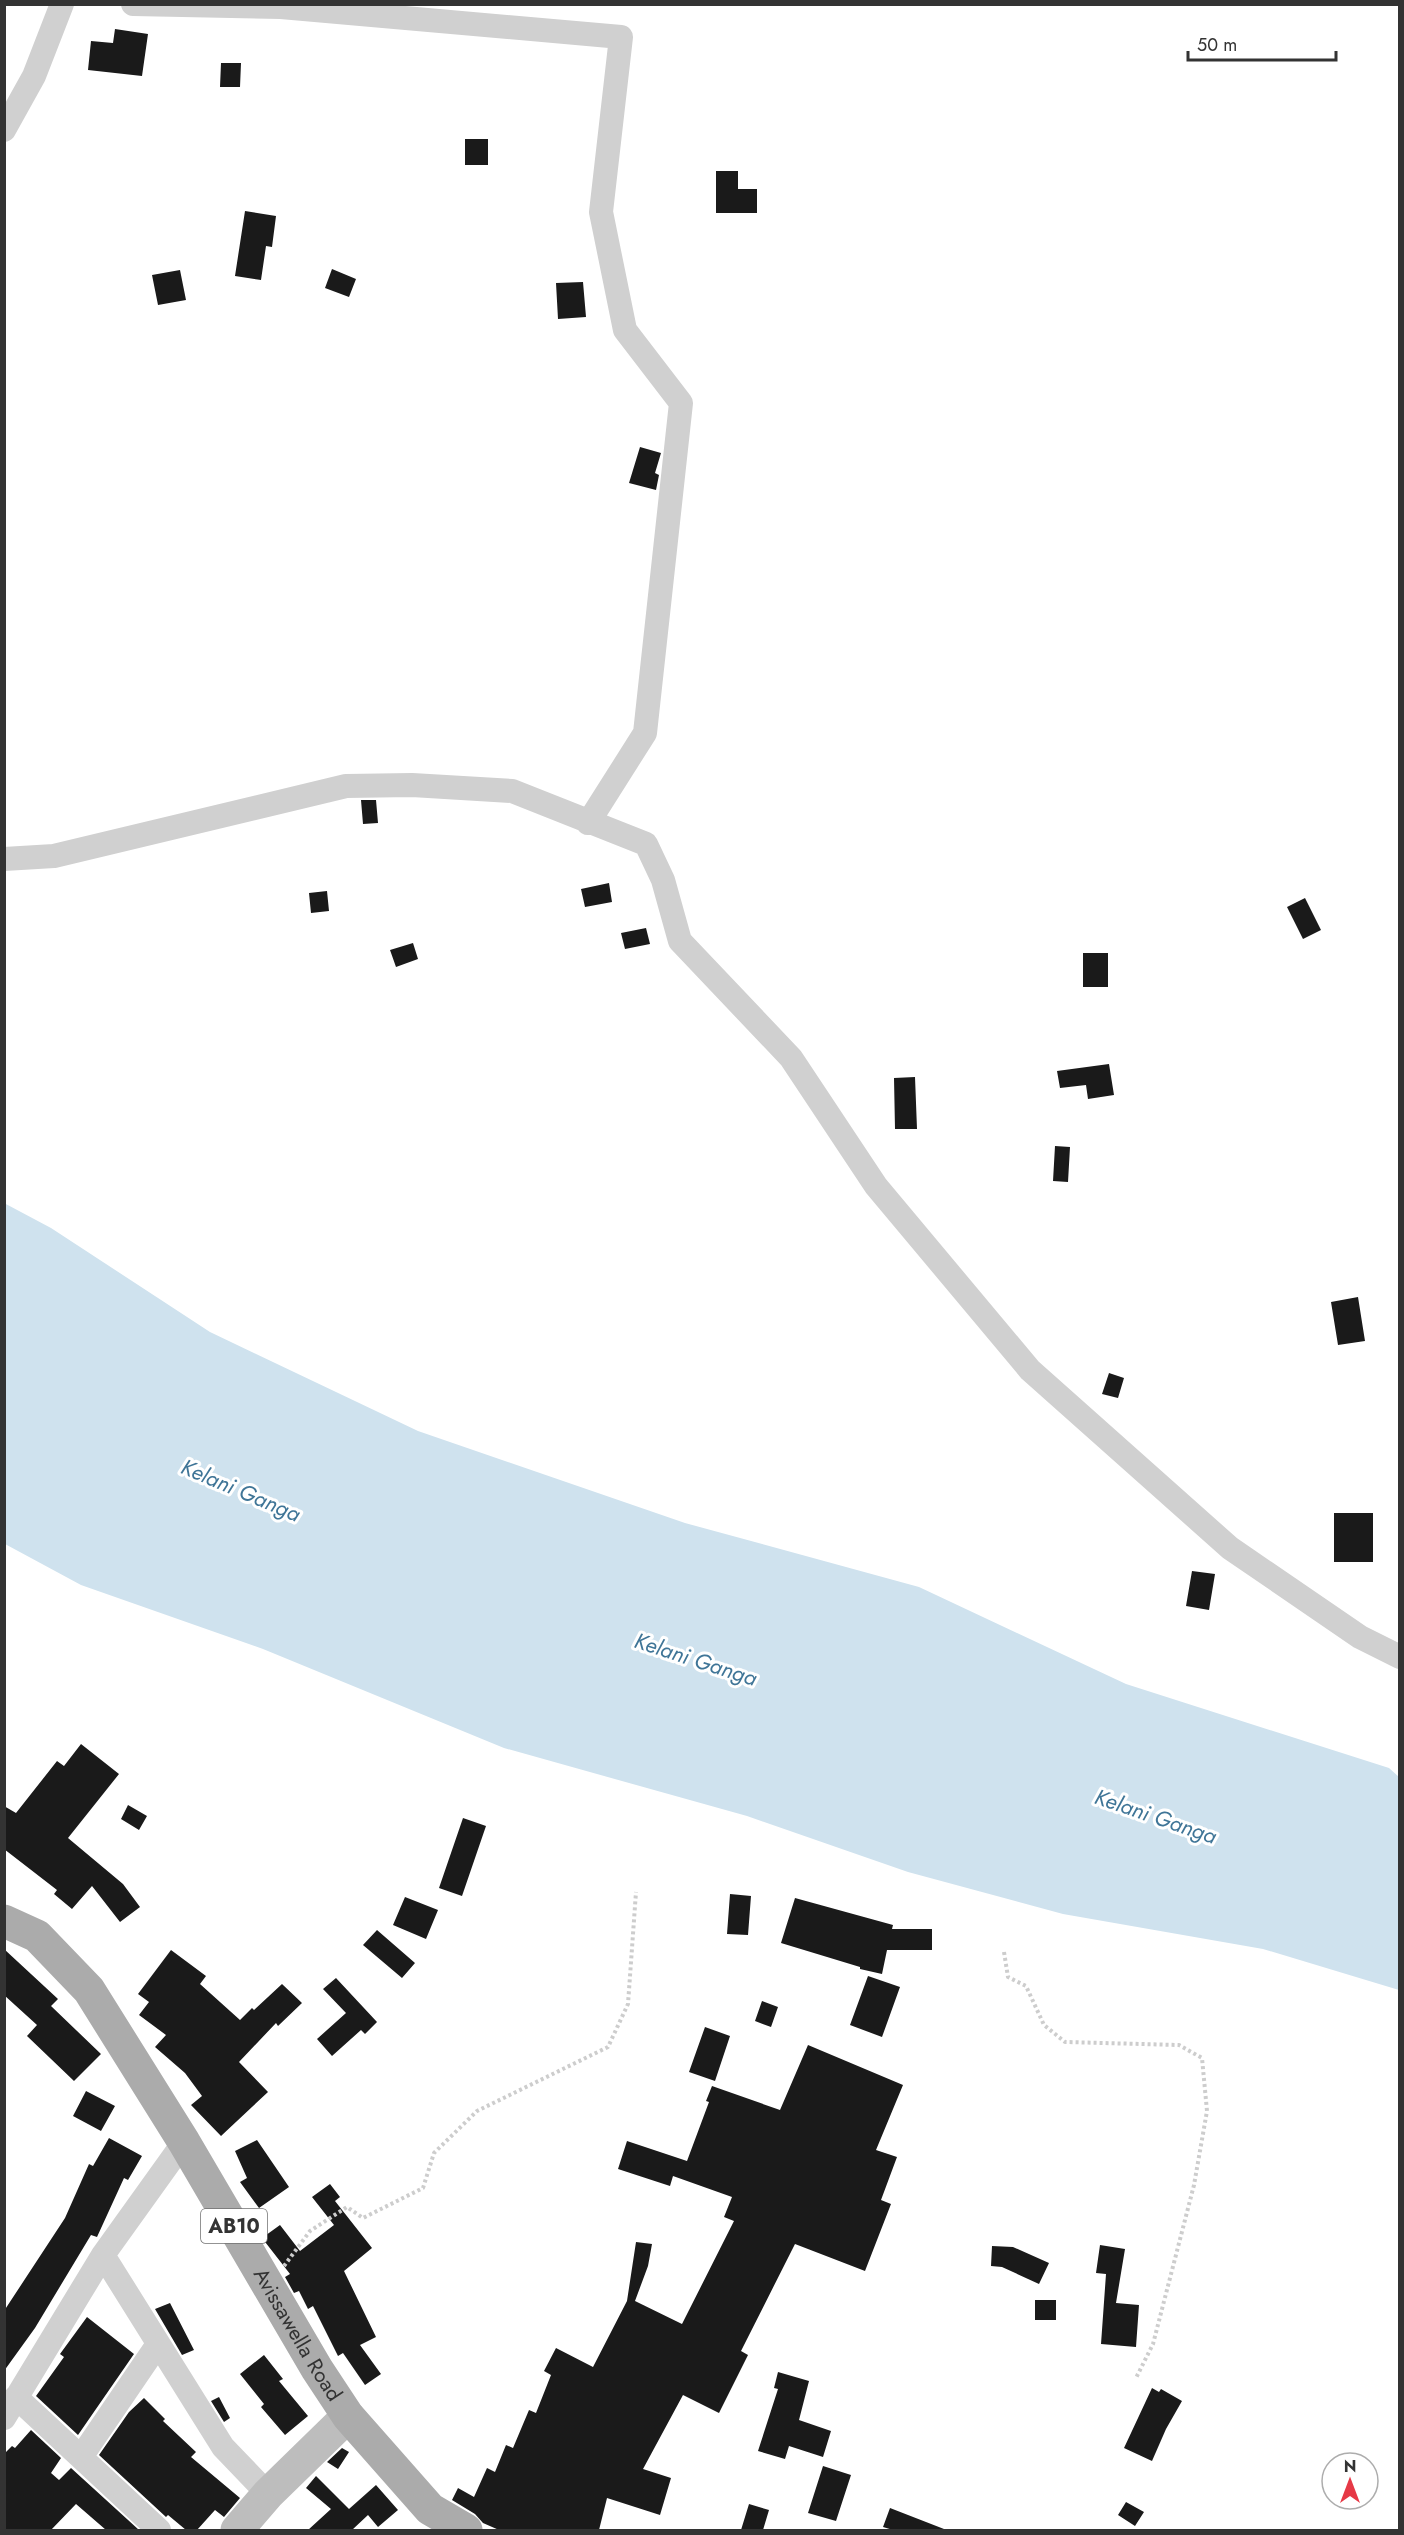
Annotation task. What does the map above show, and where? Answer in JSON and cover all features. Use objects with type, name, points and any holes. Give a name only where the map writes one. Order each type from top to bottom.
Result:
[{"type":"main road","name":"Avissawella Road","points":[[4,1921],[37,1936],[89,1990],[184,2142],[317,2369],[348,2416],[430,2509],[466,2530]]},
{"type":"main road","points":[[237,2530],[268,2494],[348,2416]]},
{"type":"street","points":[[4,130],[34,76],[62,4]]},
{"type":"street","points":[[133,4],[468,14],[621,38],[601,212],[625,330],[681,403],[645,733],[588,823]]},
{"type":"street","points":[[4,859],[54,856],[346,786],[412,785],[512,791],[588,823],[646,844],[663,880],[680,941],[791,1058],[876,1186],[1030,1370],[1230,1548],[1360,1636],[1400,1657]]},
{"type":"street","points":[[159,2530],[81,2457],[10,2407],[103,2255],[184,2142]]},
{"type":"street","points":[[103,2255],[223,2447],[268,2494]]},
{"type":"street","points":[[81,2457],[158,2344]]},
{"type":"path","points":[[269,2286],[310,2231],[347,2207],[363,2218],[423,2188],[434,2153],[477,2111],[608,2047],[628,2004],[636,1892]]},
{"type":"path","points":[[1004,1952],[1008,1977],[1026,1986],[1044,2025],[1065,2042],[1179,2045],[1202,2058],[1207,2111],[1194,2185],[1153,2344],[1136,2378]]},
{"type":"water","name":"Kelani Ganga","points":[[4,1203],[51,1228],[210,1332],[418,1431],[685,1523],[919,1587],[1126,1684],[1389,1768],[1399,1777],[1399,1990],[1263,1949],[1063,1914],[908,1872],[747,1816],[504,1748],[263,1649],[81,1585],[5,1544]]},
{"type":"building","points":[[115,29],[148,34],[142,76],[88,70],[91,41],[113,43]]},
{"type":"building","points":[[221,63],[241,63],[240,87],[220,87]]},
{"type":"building","points":[[465,139],[488,139],[488,165],[465,165]]},
{"type":"building","points":[[716,171],[738,171],[738,189],[757,189],[757,213],[716,213]]},
{"type":"building","points":[[245,211],[276,216],[272,247],[266,246],[261,280],[235,276]]},
{"type":"building","points":[[332,269],[356,279],[349,297],[325,288]]},
{"type":"building","points":[[180,270],[186,300],[158,305],[152,275]]},
{"type":"building","points":[[583,282],[586,317],[558,319],[556,283]]},
{"type":"building","points":[[640,447],[661,453],[655,473],[659,475],[656,490],[629,483]]},
{"type":"building","points":[[361,800],[376,800],[378,823],[363,824]]},
{"type":"building","points":[[609,883],[612,902],[585,907],[581,889]]},
{"type":"building","points":[[327,891],[329,911],[311,913],[309,893]]},
{"type":"building","points":[[1305,898],[1321,930],[1303,939],[1287,907]]},
{"type":"building","points":[[646,928],[650,944],[625,949],[621,933]]},
{"type":"building","points":[[413,943],[418,959],[396,967],[390,950]]},
{"type":"building","points":[[1083,953],[1108,953],[1108,987],[1083,987]]},
{"type":"building","points":[[1109,1064],[1114,1095],[1088,1099],[1086,1085],[1060,1088],[1057,1071]]},
{"type":"building","points":[[915,1077],[917,1129],[895,1129],[894,1078]]},
{"type":"building","points":[[1055,1146],[1070,1147],[1068,1182],[1053,1181]]},
{"type":"building","points":[[1358,1297],[1365,1341],[1338,1345],[1331,1302]]},
{"type":"building","points":[[1109,1373],[1124,1378],[1118,1398],[1102,1394]]},
{"type":"building","points":[[1334,1513],[1373,1513],[1373,1562],[1334,1562]]},
{"type":"building","points":[[1192,1571],[1215,1574],[1209,1610],[1186,1606]]},
{"type":"building","points":[[81,1744],[119,1774],[68,1838],[123,1884],[140,1907],[120,1922],[92,1886],[72,1909],[54,1894],[57,1890],[4,1849],[4,1806],[16,1813],[57,1761],[64,1766]]},
{"type":"building","points":[[128,1805],[147,1816],[139,1830],[121,1819]]},
{"type":"building","points":[[463,1818],[486,1826],[462,1896],[439,1888]]},
{"type":"building","points":[[730,1894],[751,1896],[748,1935],[727,1934]]},
{"type":"building","points":[[405,1897],[438,1910],[426,1939],[393,1925]]},
{"type":"building","points":[[795,1898],[893,1925],[892,1929],[932,1929],[932,1950],[887,1950],[882,1974],[781,1943]]},
{"type":"building","points":[[377,1930],[415,1963],[402,1978],[363,1945]]},
{"type":"building","points":[[4,1949],[58,1999],[51,2006],[101,2054],[74,2081],[27,2036],[37,2025],[4,1995]]},
{"type":"building","points":[[171,1950],[206,1976],[200,1984],[240,2020],[282,1984],[302,2003],[278,2026],[276,2023],[239,2062],[268,2092],[221,2136],[191,2105],[202,2096],[185,2073],[155,2047],[166,2035],[139,2015],[149,2002],[138,1994]]},
{"type":"building","points":[[868,1976],[900,1987],[882,2037],[850,2025]]},
{"type":"building","points":[[336,1978],[377,2022],[365,2034],[361,2030],[332,2056],[317,2039],[346,2013],[323,1989]]},
{"type":"building","points":[[762,2001],[778,2007],[771,2027],[755,2021]]},
{"type":"building","points":[[705,2027],[730,2036],[715,2081],[689,2072]]},
{"type":"building","points":[[808,2045],[903,2085],[876,2150],[897,2157],[881,2200],[891,2204],[865,2271],[795,2244],[741,2351],[748,2355],[719,2413],[683,2395],[643,2469],[671,2478],[660,2515],[607,2498],[599,2530],[499,2530],[483,2523],[475,2514],[452,2500],[458,2488],[474,2497],[487,2468],[495,2472],[506,2445],[513,2448],[529,2410],[536,2413],[551,2375],[544,2371],[556,2348],[593,2367],[627,2301],[636,2242],[652,2244],[648,2266],[635,2301],[682,2324],[734,2221],[724,2217],[732,2197],[673,2176],[670,2186],[618,2169],[627,2141],[687,2161],[709,2102],[706,2101],[712,2086],[780,2110]]},
{"type":"building","points":[[86,2091],[115,2106],[101,2131],[73,2116]]},
{"type":"building","points":[[109,2138],[142,2156],[128,2180],[124,2178],[97,2237],[91,2235],[35,2328],[4,2371],[4,2311],[65,2218],[89,2164],[93,2166]]},
{"type":"building","points":[[257,2140],[289,2187],[259,2208],[240,2182],[247,2178],[235,2151]]},
{"type":"building","points":[[330,2184],[340,2197],[335,2201],[372,2248],[344,2271],[376,2337],[360,2345],[381,2374],[365,2385],[343,2353],[338,2356],[313,2306],[308,2309],[299,2291],[294,2293],[285,2277],[290,2274],[262,2238],[280,2225],[300,2251],[334,2225],[312,2197]]},
{"type":"building","points":[[1100,2245],[1125,2249],[1116,2303],[1139,2305],[1136,2347],[1101,2344],[1106,2274],[1096,2273]]},
{"type":"building","points":[[992,2246],[1013,2247],[1049,2263],[1039,2284],[1002,2267],[991,2266]]},
{"type":"building","points":[[1035,2300],[1056,2300],[1056,2320],[1035,2320]]},
{"type":"building","points":[[170,2303],[194,2350],[182,2355],[155,2309]]},
{"type":"building","points":[[87,2317],[134,2354],[78,2435],[36,2396],[64,2357],[60,2354]]},
{"type":"building","points":[[264,2355],[283,2379],[279,2381],[308,2416],[285,2435],[261,2407],[264,2404],[240,2374]]},
{"type":"building","points":[[778,2372],[809,2381],[799,2420],[831,2431],[823,2457],[789,2446],[785,2459],[758,2451],[778,2389],[774,2388]]},
{"type":"building","points":[[1152,2388],[1159,2392],[1161,2389],[1182,2401],[1152,2461],[1124,2448]]},
{"type":"building","points":[[219,2397],[230,2418],[224,2422],[211,2401]]},
{"type":"building","points":[[144,2398],[165,2419],[163,2421],[196,2452],[191,2457],[240,2498],[224,2517],[215,2510],[197,2530],[186,2530],[168,2515],[166,2517],[99,2455],[129,2412]]},
{"type":"building","points":[[31,2430],[61,2458],[51,2473],[59,2480],[71,2468],[139,2530],[106,2530],[76,2504],[51,2530],[4,2530],[4,2454],[12,2446],[15,2448]]},
{"type":"building","points":[[342,2448],[349,2452],[338,2469],[327,2462]]},
{"type":"building","points":[[823,2466],[851,2475],[836,2521],[808,2513]]},
{"type":"building","points":[[316,2476],[349,2509],[376,2485],[398,2510],[378,2527],[368,2515],[352,2530],[308,2530],[331,2509],[306,2488]]},
{"type":"building","points":[[1126,2502],[1144,2512],[1135,2526],[1118,2515]]},
{"type":"building","points":[[749,2504],[769,2510],[763,2530],[741,2530]]},
{"type":"building","points":[[890,2508],[944,2530],[893,2530],[883,2527]]}]
